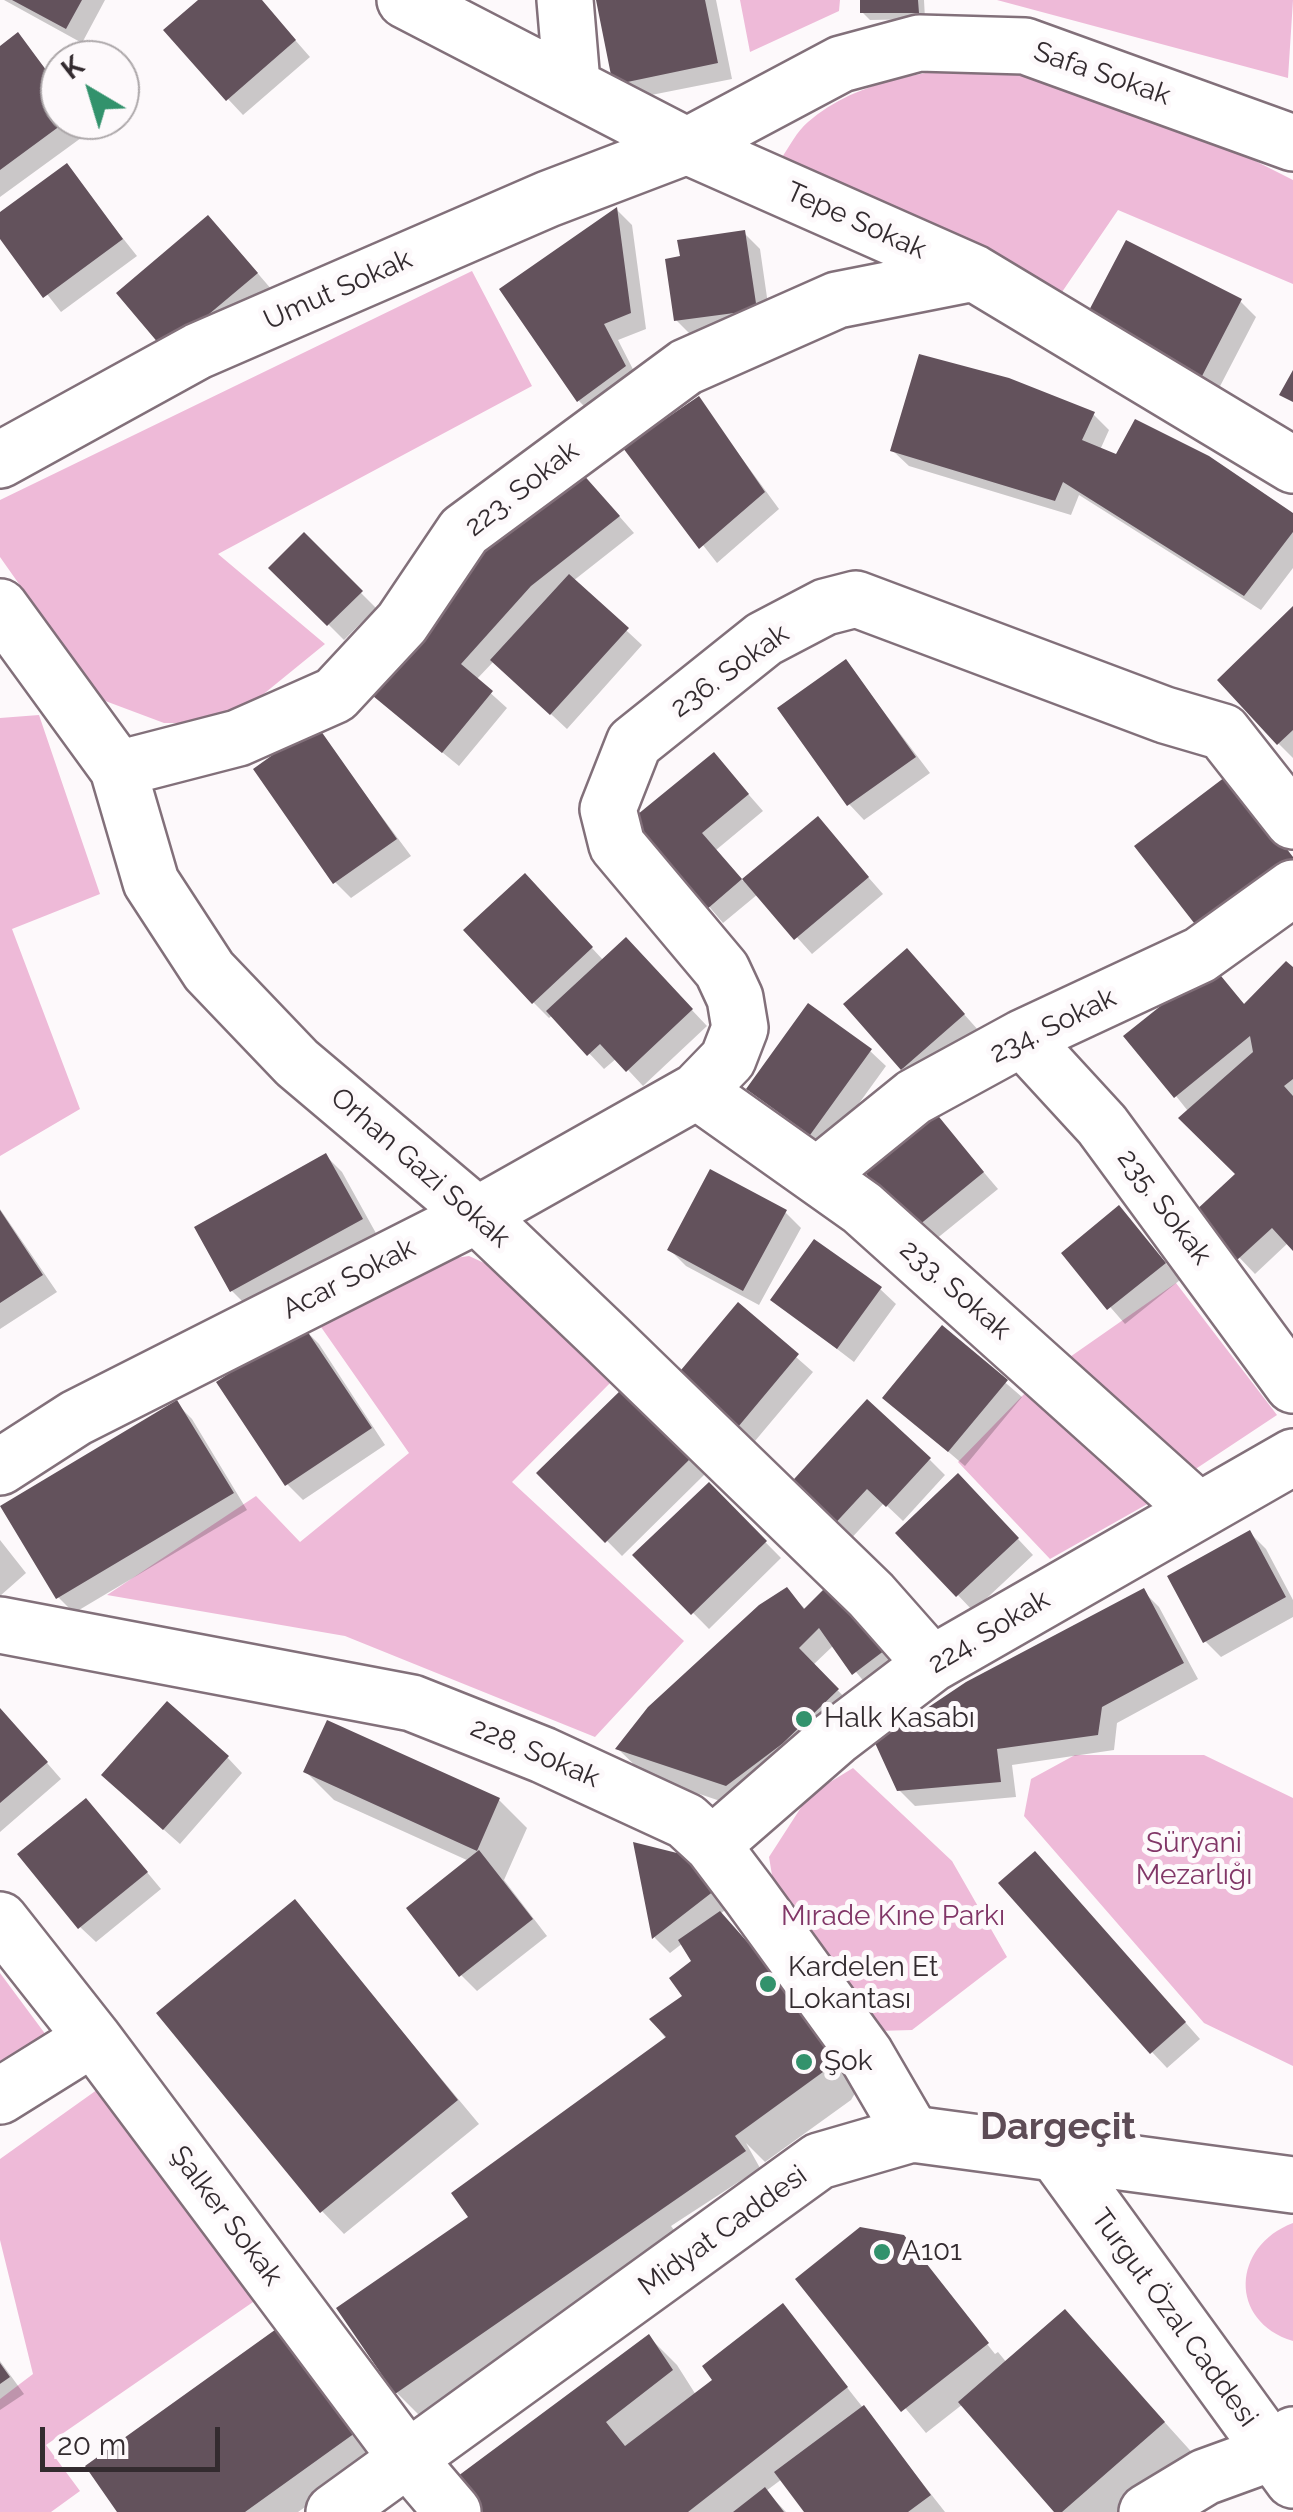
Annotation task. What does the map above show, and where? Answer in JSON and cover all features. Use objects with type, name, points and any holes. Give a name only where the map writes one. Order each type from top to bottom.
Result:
[{"type":"street","name":"Tepe Sokak","points":[[405,0],[572,83],[687,146],[974,273],[1293,465]]},
{"type":"street","points":[[566,0],[572,83]]},
{"type":"street","name":"Safa Sokak","points":[[687,146],[841,64],[919,43],[1025,46],[1293,142]]},
{"type":"street","name":"Umut Sokak","points":[[0,460],[198,351],[548,198],[687,146]]},
{"type":"street","name":"223. Sokak","points":[[118,768],[238,738],[335,694],[402,623],[464,531],[686,367],[837,300],[974,273]]},
{"type":"street","name":"236. Sokak","points":[[697,1091],[728,1059],[740,1028],[735,998],[722,970],[617,845],[608,809],[634,742],[764,640],[825,607],[856,599],[1165,715],[1223,732],[1293,821]]},
{"type":"street","name":"Orhan Gazi Sokak","points":[[0,607],[118,768],[151,882],[208,971],[297,1062],[477,1214],[870,1595],[932,1664]]},
{"type":"street","name":"234. Sokak","points":[[819,1174],[914,1097],[1022,1038],[1200,955],[1293,888]]},
{"type":"street","name":"235. Sokak","points":[[1022,1038],[1102,1125],[1293,1385]]},
{"type":"street","name":"Acar Sokak","points":[[0,1467],[76,1418],[477,1214],[697,1091]]},
{"type":"street","name":"233. Sokak","points":[[697,1091],[819,1174],[1035,1360],[1198,1510]]},
{"type":"street","name":"224. Sokak","points":[[712,1845],[834,1738],[932,1664],[1293,1457]]},
{"type":"street","name":"228. Sokak","points":[[0,1625],[412,1703],[638,1797],[686,1821],[712,1845],[866,2055],[912,2134]]},
{"type":"street","name":"Şalker Sokak","points":[[0,1920],[94,2038],[407,2458],[453,2512]]},
{"type":"street","points":[[0,2096],[94,2038]]},
{"type":"street","name":"Midyat Caddesi","points":[[334,2512],[820,2161],[912,2134],[1293,2185]]},
{"type":"street","name":"Turgut Özal Caddesi","points":[[1058,2156],[1286,2456]]},
{"type":"street","points":[[1148,2512],[1205,2477],[1286,2456]]},
{"type":"green space","points":[[740,0],[840,0],[839,11],[750,52]]},
{"type":"green space","points":[[997,0],[1293,0],[1288,78]]},
{"type":"green space","points":[[998,63],[1190,128],[1293,180],[1293,284],[1118,210],[1062,292],[781,159],[804,126],[850,95],[898,79]]},
{"type":"green space","points":[[472,271],[532,386],[218,554],[325,644],[228,723],[164,723],[100,699],[0,557],[0,500]]},
{"type":"green space","points":[[39,715],[100,894],[12,929],[80,1109],[0,1156],[0,718]]},
{"type":"green space","points":[[469,1256],[506,1273],[615,1378],[512,1482],[684,1641],[595,1737],[345,1636],[107,1595],[256,1496],[300,1542],[409,1453],[321,1327],[435,1261]]},
{"type":"green space","points":[[1176,1283],[1277,1415],[1188,1474],[1057,1366]]},
{"type":"green space","points":[[1028,1390],[1158,1498],[1050,1559],[958,1462]]},
{"type":"green space","name":"Süryani Mezarlığı","points":[[1075,1755],[1204,1755],[1293,1798],[1293,2066],[1204,2023],[1024,1816],[1031,1779]]},
{"type":"green space","name":"Mırade Kıne Parkı","points":[[853,1768],[952,1861],[1007,1957],[912,2030],[877,2031],[774,1887],[769,1857],[809,1795]]},
{"type":"green space","points":[[0,1973],[46,2035],[0,2063]]},
{"type":"green space","points":[[101,2087],[269,2291],[46,2445],[80,2491],[51,2512],[0,2512],[0,2399],[33,2374],[0,2240],[0,2159]]},
{"type":"green space","points":[[1293,2223],[1293,2341],[1272,2331],[1257,2317],[1248,2301],[1246,2283],[1258,2248]]},
{"type":"building","points":[[12,0],[82,0],[66,29]]},
{"type":"building","points":[[198,0],[262,0],[296,40],[226,101],[163,30]]},
{"type":"building","points":[[596,0],[705,0],[718,63],[613,85]]},
{"type":"building","points":[[860,0],[918,0],[919,13],[860,13]]},
{"type":"building","points":[[18,32],[40,62],[41,140],[0,170],[0,46]]},
{"type":"building","points":[[67,163],[123,239],[43,298],[0,239],[0,212]]},
{"type":"building","points":[[617,207],[631,313],[604,324],[626,366],[577,402],[499,289]]},
{"type":"building","points":[[208,215],[258,273],[165,351],[116,293]]},
{"type":"building","points":[[745,230],[757,310],[674,321],[665,259],[680,256],[677,240]]},
{"type":"building","points":[[1126,240],[1242,299],[1201,378],[1085,318]]},
{"type":"building","points":[[919,354],[1009,378],[1095,412],[1082,440],[1116,454],[1135,419],[1209,456],[1293,513],[1293,532],[1244,596],[1063,482],[1055,501],[890,451]]},
{"type":"building","points":[[1293,370],[1293,402],[1279,395]]},
{"type":"building","points":[[699,396],[765,492],[699,549],[623,448]]},
{"type":"building","points":[[581,472],[620,516],[531,586],[461,664],[493,691],[442,753],[367,691],[476,550]]},
{"type":"building","points":[[304,532],[363,591],[327,626],[268,568]]},
{"type":"building","points":[[569,574],[629,628],[550,715],[490,660]]},
{"type":"building","points":[[1293,606],[1293,730],[1277,745],[1217,680]]},
{"type":"building","points":[[846,659],[916,757],[847,806],[777,708]]},
{"type":"building","points":[[316,724],[397,839],[333,884],[253,769]]},
{"type":"building","points":[[714,752],[749,794],[702,833],[742,879],[706,910],[632,819]]},
{"type":"building","points":[[1229,774],[1293,857],[1293,870],[1205,937],[1134,846]]},
{"type":"building","points":[[818,816],[869,877],[794,940],[742,879]]},
{"type":"building","points":[[525,873],[593,947],[532,1004],[463,930]]},
{"type":"building","points":[[626,937],[693,1009],[626,1072],[600,1044],[587,1056],[546,1011]]},
{"type":"building","points":[[907,948],[965,1014],[901,1070],[843,1004]]},
{"type":"building","points":[[1286,961],[1293,967],[1293,1079],[1284,1086],[1293,1096],[1293,1251],[1272,1228],[1237,1260],[1193,1213],[1235,1174],[1178,1118],[1253,1052],[1250,1036],[1174,1098],[1123,1036],[1212,965],[1244,1004]]},
{"type":"building","points":[[808,1003],[872,1049],[810,1135],[746,1089]]},
{"type":"building","points":[[935,1112],[984,1172],[913,1230],[863,1170]]},
{"type":"building","points":[[326,1153],[363,1219],[230,1292],[194,1227]]},
{"type":"building","points":[[710,1169],[787,1210],[743,1291],[667,1250]]},
{"type":"building","points":[[1119,1205],[1166,1263],[1107,1310],[1061,1253]]},
{"type":"building","points":[[0,1210],[43,1275],[0,1303]]},
{"type":"building","points":[[814,1239],[882,1287],[837,1349],[770,1300]]},
{"type":"building","points":[[738,1302],[799,1354],[738,1427],[676,1376]]},
{"type":"building","points":[[303,1325],[372,1428],[285,1486],[216,1382]]},
{"type":"building","points":[[942,1325],[1008,1380],[948,1452],[882,1398]]},
{"type":"building","points":[[623,1388],[692,1457],[605,1543],[536,1473]]},
{"type":"building","points":[[867,1399],[931,1458],[886,1507],[867,1489],[829,1530],[785,1489]]},
{"type":"building","points":[[177,1400],[234,1493],[56,1599],[0,1506]]},
{"type":"building","points":[[958,1473],[1019,1538],[956,1597],[895,1533]]},
{"type":"building","points":[[709,1482],[767,1541],[691,1615],[632,1555]]},
{"type":"building","points":[[1250,1530],[1286,1597],[1203,1643],[1167,1576]]},
{"type":"building","points":[[832,1581],[889,1647],[852,1675],[819,1628],[799,1648],[839,1689],[782,1744],[726,1786],[615,1749],[648,1707],[759,1605],[787,1587],[804,1609]]},
{"type":"building","points":[[1144,1588],[1184,1663],[1102,1707],[1098,1735],[997,1749],[1001,1782],[897,1791],[875,1743],[966,1682]]},
{"type":"building","points":[[167,1701],[229,1756],[163,1830],[101,1775]]},
{"type":"building","points":[[0,1708],[48,1762],[0,1803]]},
{"type":"building","points":[[327,1720],[500,1798],[477,1851],[303,1772]]},
{"type":"building","points":[[86,1798],[148,1872],[78,1929],[17,1854]]},
{"type":"building","points":[[633,1842],[693,1857],[719,1887],[652,1939]]},
{"type":"building","points":[[479,1850],[533,1919],[459,1977],[406,1908]]},
{"type":"building","points":[[1035,1851],[1186,2022],[1150,2054],[998,1883]]},
{"type":"building","points":[[295,1899],[458,2100],[320,2213],[156,2013]]},
{"type":"building","points":[[720,1911],[750,1945],[761,1936],[838,2048],[823,2072],[735,2136],[746,2151],[395,2394],[336,2308],[468,2217],[451,2193],[666,2037],[649,2019],[682,1996],[669,1978],[691,1961],[678,1940]]},
{"type":"building","points":[[860,2227],[904,2235],[989,2343],[901,2412],[795,2279]]},
{"type":"building","points":[[783,2303],[848,2387],[688,2512],[483,2512],[458,2476],[649,2334],[673,2370],[606,2422],[625,2446],[712,2380],[702,2366]]},
{"type":"building","points":[[1065,2309],[1165,2422],[1062,2512],[1054,2512],[958,2402]]},
{"type":"building","points":[[279,2327],[355,2433],[245,2512],[117,2512],[85,2466]]},
{"type":"building","points":[[0,2363],[10,2377],[0,2384]]},
{"type":"building","points":[[864,2405],[931,2495],[908,2512],[804,2512],[774,2472]]},
{"type":"building","points":[[765,2487],[784,2512],[733,2512]]},
{"type":"place","name":"Halk Kasabı","points":[[804,1719]]},
{"type":"place","name":"Kardelen Et Lokantası","points":[[768,1984]]},
{"type":"place","name":"Şok","points":[[804,2062]]},
{"type":"place","name":"A101","points":[[882,2252]]},
{"type":"district","name":"Dargeçit","points":[[1058,2128]]}]
